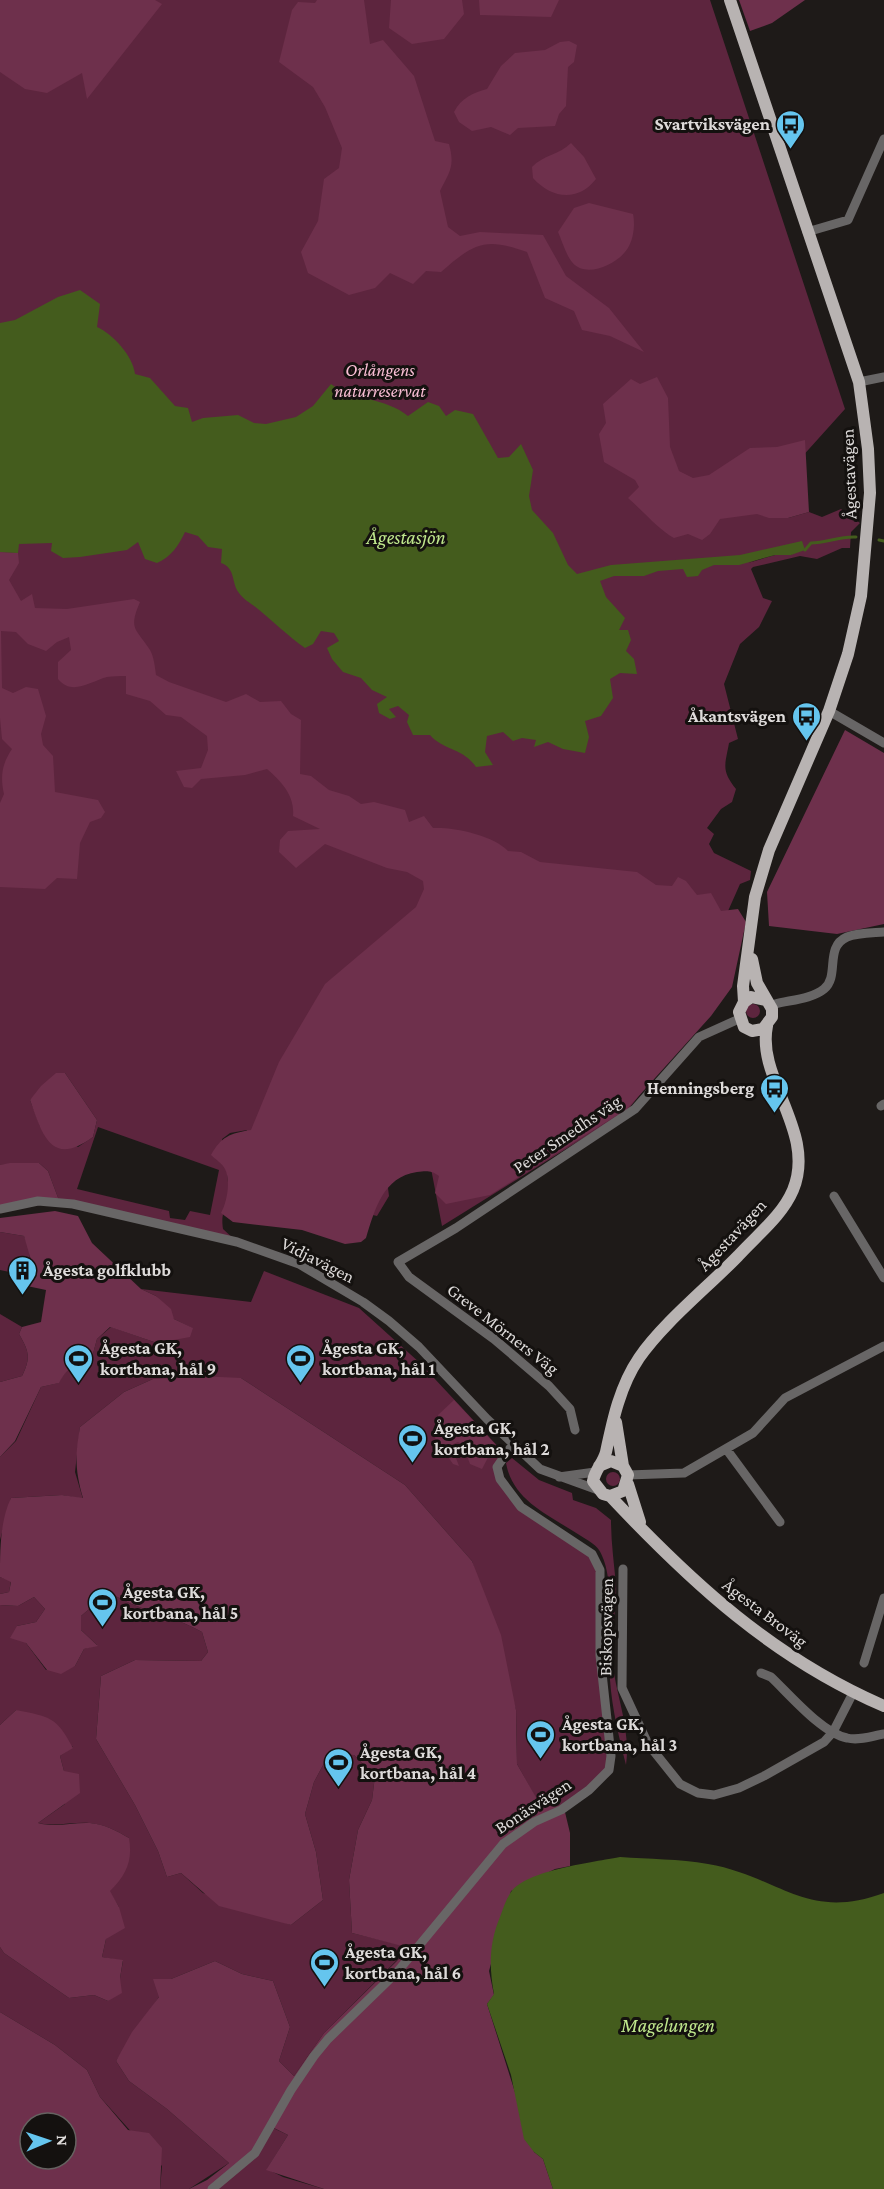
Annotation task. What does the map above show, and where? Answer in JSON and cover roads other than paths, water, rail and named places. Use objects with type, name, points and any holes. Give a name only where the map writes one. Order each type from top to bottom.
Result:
[{"type":"main road","name":"Ågestavägen","points":[[730,0],[807,232],[860,382],[868,449],[870,493],[868,545],[861,597],[848,654],[829,711],[769,850],[755,897],[750,948],[742,986],[744,1002]]},
{"type":"main road","name":"Ågestavägen","points":[[750,948],[757,983],[768,1005]]},
{"type":"main road","points":[[751,998],[768,1005],[772,1017],[767,1026],[752,1030],[744,1027],[739,1019],[739,1012],[744,1002],[751,998]]},
{"type":"main road","name":"Ågestavägen","points":[[597,1469],[605,1455],[615,1409],[639,1358],[765,1228],[788,1200],[794,1187],[799,1151],[769,1061],[765,1036],[767,1026]]},
{"type":"main road","name":"Ågestavägen","points":[[752,1030],[754,1040],[769,1061]]},
{"type":"main road","points":[[615,1409],[626,1475],[624,1491],[610,1496],[598,1490],[593,1481],[597,1469],[611,1461],[626,1475]]},
{"type":"main road","name":"Ågesta Broväg","points":[[626,1475],[641,1526]]},
{"type":"main road","name":"Ågesta Broväg","points":[[610,1496],[677,1565],[753,1631],[789,1656],[884,1706]]},
{"type":"street","points":[[807,232],[848,220],[884,139]]},
{"type":"street","points":[[860,382],[884,377]]},
{"type":"street","points":[[829,711],[884,743]]},
{"type":"street","points":[[768,1005],[815,995],[825,988],[831,979],[831,964],[836,945],[847,937],[884,932]]},
{"type":"street","name":"Peter Smedhs väg","points":[[398,1262],[456,1228],[635,1109],[699,1037],[739,1019]]},
{"type":"street","points":[[834,1196],[884,1278]]},
{"type":"street","name":"Vidjavägen","points":[[0,1209],[38,1200],[74,1204],[237,1242],[298,1264],[363,1302],[389,1321],[419,1347],[540,1469],[557,1478],[598,1490]]},
{"type":"street","name":"Greve Mörners Väg","points":[[398,1262],[409,1277],[510,1352],[549,1386],[570,1409],[575,1430]]},
{"type":"street","points":[[626,1475],[684,1473],[753,1433],[785,1398],[884,1346]]},
{"type":"street","name":"Bonäsvägen","points":[[212,2189],[255,2152],[314,2056],[328,2039],[398,1971],[503,1844],[534,1822],[561,1810],[589,1790],[609,1770],[611,1756],[600,1655],[600,1570],[592,1554],[538,1520],[509,1494],[500,1479],[497,1467],[513,1444]]},
{"type":"street","points":[[726,1450],[780,1522]]},
{"type":"street","points":[[557,1478],[597,1469]]},
{"type":"street","name":"Biskopsvägen","points":[[623,1569],[622,1688],[648,1744],[680,1784],[698,1793],[714,1795],[739,1788],[825,1742],[833,1732],[854,1691]]},
{"type":"street","points":[[864,1663],[884,1598]]},
{"type":"street","points":[[761,1673],[771,1677],[833,1732],[846,1738],[858,1739],[884,1734]]},
{"type":"water","name":"Ågestasjön","points":[[80,290],[100,304],[97,327],[121,346],[135,374],[150,378],[175,406],[188,408],[192,422],[203,418],[238,415],[254,423],[266,424],[296,417],[313,406],[331,384],[349,394],[389,405],[408,416],[428,402],[439,406],[446,416],[455,410],[473,414],[498,458],[509,457],[521,444],[533,470],[529,496],[532,510],[553,533],[568,565],[577,574],[611,565],[740,555],[802,541],[805,550],[739,565],[714,565],[702,570],[698,576],[687,577],[683,569],[658,571],[644,576],[614,576],[600,581],[606,597],[625,618],[619,630],[628,630],[631,640],[626,651],[634,659],[637,674],[620,673],[610,679],[613,698],[601,716],[585,721],[589,737],[585,753],[563,749],[548,742],[534,747],[536,740],[522,738],[513,741],[503,732],[487,736],[485,752],[493,765],[476,767],[465,756],[441,744],[430,735],[413,735],[407,722],[409,715],[398,706],[389,709],[396,717],[390,719],[379,713],[377,704],[387,697],[372,690],[361,678],[343,672],[332,659],[327,648],[339,641],[334,633],[321,631],[313,644],[305,648],[241,595],[229,568],[221,563],[222,549],[208,547],[198,536],[185,532],[174,550],[157,563],[145,559],[138,542],[127,550],[80,557],[63,558],[51,551],[52,543],[19,544],[18,553],[0,552],[0,323],[15,320],[58,297]]},
{"type":"water","name":"Magelungen","points":[[620,1857],[708,1864],[733,1870],[812,1900],[857,1901],[884,1893],[884,2189],[553,2189],[543,2159],[524,2139],[511,2075],[487,2004],[494,1994],[491,1965],[494,1936],[508,1898],[519,1884],[562,1868]]},
{"type":"waterway","points":[[805,550],[811,543],[856,537]]},
{"type":"waterway","points":[[879,540],[884,541]]},
{"type":"place","name":"Svartviksvägen","points":[[791,150]]},
{"type":"place","name":"Åkantsvägen","points":[[807,742]]},
{"type":"place","name":"Henningsberg","points":[[775,1114]]},
{"type":"place","name":"Ågesta golfklubb","points":[[22,1296]]},
{"type":"place","name":"Ågesta GK, kortbana, hål 9","points":[[79,1384]]},
{"type":"place","name":"Ågesta GK, kortbana, hål 1","points":[[301,1384]]},
{"type":"place","name":"Ågesta GK, kortbana, hål 2","points":[[413,1464]]},
{"type":"place","name":"Ågesta GK, kortbana, hål 5","points":[[102,1628]]},
{"type":"place","name":"Ågesta GK, kortbana, hål 3","points":[[541,1760]]},
{"type":"place","name":"Ågesta GK, kortbana, hål 4","points":[[339,1788]]},
{"type":"place","name":"Ågesta GK, kortbana, hål 6","points":[[324,1988]]},
{"type":"park label","name":"Orlångens naturreservat","points":[[380,380]]}]
